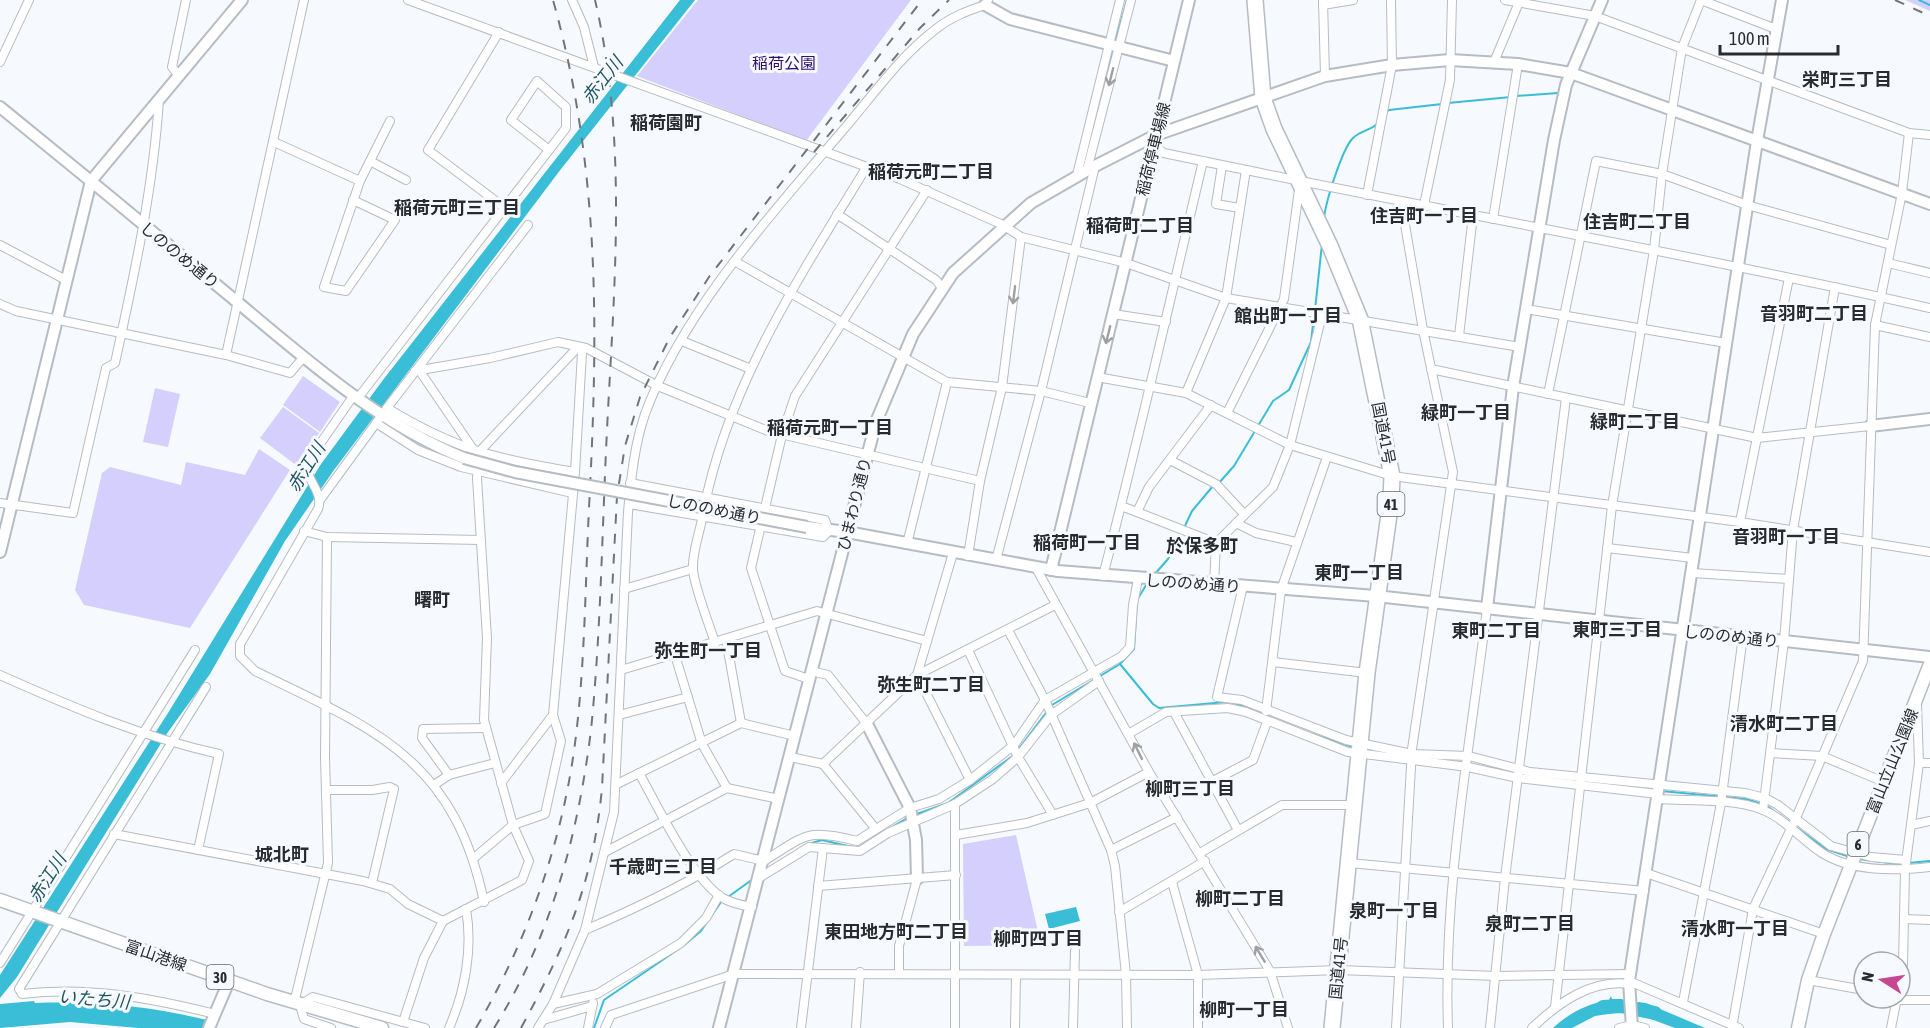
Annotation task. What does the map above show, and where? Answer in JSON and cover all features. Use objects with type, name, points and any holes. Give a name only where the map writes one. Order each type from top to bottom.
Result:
[{"type":"highway","name":"国道41号","points":[[1255,0],[1263,98],[1299,183],[1330,246],[1360,319],[1392,476],[1391,501],[1367,673],[1332,1028]]},
{"type":"main road","name":"富山立山公園線","points":[[1798,1028],[1808,980],[1824,934],[1930,664]]},
{"type":"main road","name":"富山港線","points":[[0,900],[297,1004],[382,1028]]},
{"type":"street","points":[[0,62],[29,0]]},
{"type":"street","points":[[179,76],[172,67],[186,0]]},
{"type":"street","points":[[0,552],[6,504],[57,320],[91,181],[242,0]]},
{"type":"street","points":[[226,355],[304,0]]},
{"type":"street","points":[[408,0],[927,190],[1003,225],[1021,237],[1126,263],[1226,298],[1520,346]]},
{"type":"street","points":[[573,0],[584,27],[594,67]]},
{"type":"street","points":[[996,560],[1041,390],[1074,249],[1114,46],[1120,0]]},
{"type":"street","points":[[1077,175],[1114,46],[1131,0]]},
{"type":"street","name":"稲荷停車場線","points":[[1051,570],[1189,0]]},
{"type":"street","points":[[1325,76],[1323,3],[1353,0]]},
{"type":"street","points":[[1367,195],[1392,65],[1391,0]]},
{"type":"street","points":[[1424,205],[1450,81],[1452,0]]},
{"type":"street","points":[[1505,0],[1596,16],[1909,133],[1930,135]]},
{"type":"street","points":[[1448,1028],[1446,973],[1454,873],[1513,387],[1538,227],[1566,85],[1602,0]]},
{"type":"street","points":[[1555,1007],[1612,506],[1654,250],[1662,174],[1682,48],[1701,0],[1776,29]]},
{"type":"street","points":[[1632,1026],[1629,983],[1684,631],[1737,268],[1782,0]]},
{"type":"street","points":[[1494,62],[1519,1]]},
{"type":"street","points":[[538,1028],[553,1004],[585,930],[606,852],[617,784],[630,483],[645,415],[682,341],[736,262],[824,153],[923,39],[952,18],[986,2],[1010,19],[1174,61]]},
{"type":"street","points":[[498,32],[428,150],[505,208]]},
{"type":"street","name":"ひまわり通り","points":[[719,1028],[876,422],[913,334],[953,273],[1003,225],[1030,203],[1091,168],[1263,98],[1325,76],[1392,65],[1450,60],[1518,64],[1571,74],[1930,204]]},
{"type":"street","points":[[1493,219],[1518,64]]},
{"type":"street","points":[[484,902],[474,858],[462,831],[434,785],[412,761],[382,736],[326,705],[255,671],[240,656],[240,644],[318,509],[319,498],[306,471],[306,464],[358,398],[566,128],[566,107],[537,81],[511,120],[549,150]]},
{"type":"street","points":[[6,504],[73,513],[106,368],[115,363],[122,334],[144,226],[156,145],[159,100]]},
{"type":"street","name":"しののめ通り","points":[[0,107],[303,358],[381,415],[413,435],[464,458],[515,472],[1036,568],[1138,579],[1376,596],[1930,657]]},
{"type":"street","points":[[353,200],[395,220],[345,291],[324,287],[353,200],[360,181],[390,121]]},
{"type":"street","points":[[605,1028],[610,1015],[734,974],[860,972],[1198,975],[1339,970],[1496,976],[1558,975],[1629,983],[1683,1002],[1735,1027],[1753,909],[1796,818],[1863,661],[1865,541],[1875,325],[1902,193],[1909,133]]},
{"type":"street","points":[[1155,141],[1164,153],[1299,183],[1538,227],[1930,308]]},
{"type":"street","points":[[274,142],[360,181]]},
{"type":"street","points":[[370,161],[406,180]]},
{"type":"street","points":[[1103,576],[1203,161]]},
{"type":"street","points":[[1548,394],[1596,161],[1662,174],[1747,205],[1891,246]]},
{"type":"street","points":[[1222,166],[1216,204],[1240,208]]},
{"type":"street","points":[[715,643],[693,569],[706,498],[729,416],[791,292],[866,168]]},
{"type":"street","points":[[1186,393],[1226,298],[1246,170]]},
{"type":"street","points":[[1227,413],[1284,299],[1299,203],[1299,183]]},
{"type":"street","points":[[899,973],[899,946],[917,879],[915,823],[910,808],[867,723],[828,675],[785,671],[751,568],[763,508],[795,396],[927,190]]},
{"type":"street","points":[[1396,1028],[1412,758],[1453,484],[1453,472],[1422,330],[1401,201]]},
{"type":"street","points":[[837,214],[936,280],[943,289]]},
{"type":"street","points":[[1459,336],[1473,215]]},
{"type":"street","points":[[319,498],[528,225]]},
{"type":"street","points":[[968,556],[980,481],[1002,387],[1021,237]]},
{"type":"street","points":[[0,245],[66,280]]},
{"type":"street","points":[[736,262],[947,382],[1041,390],[1090,403]]},
{"type":"street","points":[[1888,263],[1930,273]]},
{"type":"street","points":[[1740,522],[1789,278]]},
{"type":"street","points":[[1763,810],[1784,641],[1793,530],[1835,287]]},
{"type":"street","points":[[0,304],[16,311],[226,355],[290,373],[303,358]]},
{"type":"street","points":[[1526,309],[1726,344]]},
{"type":"street","points":[[1113,314],[1166,322]]},
{"type":"street","points":[[1214,584],[1215,543],[1274,488],[1290,445],[1322,315]]},
{"type":"street","points":[[1875,325],[1930,338]]},
{"type":"street","points":[[682,341],[751,369]]},
{"type":"street","points":[[417,370],[490,358],[558,342],[586,348],[658,386],[729,416],[782,435],[980,481]]},
{"type":"street","points":[[477,453],[578,347]]},
{"type":"street","points":[[474,858],[513,825],[545,814],[561,741],[553,715],[575,472],[582,353],[578,347]]},
{"type":"street","points":[[1431,369],[1627,410],[1714,431],[1757,438],[1930,419]]},
{"type":"street","points":[[403,1022],[424,958],[443,921],[484,902],[522,880],[529,861],[513,825],[486,728],[487,638],[477,453],[417,370]]},
{"type":"street","points":[[1097,377],[1186,393],[1290,445],[1392,476],[1502,490],[1551,499],[1699,516],[1930,552]]},
{"type":"street","points":[[907,544],[947,382]]},
{"type":"street","points":[[1490,1028],[1505,878],[1551,499],[1566,398]]},
{"type":"street","points":[[1137,512],[1149,487],[1211,405]]},
{"type":"street","points":[[381,415],[477,453],[575,472]]},
{"type":"street","points":[[381,415],[418,450],[478,472],[572,493]]},
{"type":"street","points":[[1266,711],[1281,590],[1296,542],[1328,457]]},
{"type":"street","points":[[1170,460],[1216,484],[1244,514]]},
{"type":"street","points":[[629,504],[823,537],[829,531],[825,520],[630,483]]},
{"type":"street","points":[[1121,506],[1215,543]]},
{"type":"street","points":[[1236,523],[1256,533],[1296,542]]},
{"type":"street","points":[[304,531],[327,537],[481,540]]},
{"type":"street","points":[[327,537],[326,872],[297,1004],[304,1019],[332,1028]]},
{"type":"street","points":[[1607,548],[1694,558]]},
{"type":"street","points":[[953,553],[917,675],[970,780]]},
{"type":"street","points":[[1036,568],[1054,605],[1130,734],[1149,772],[1270,971],[1288,1028]]},
{"type":"street","points":[[624,590],[693,569]]},
{"type":"street","points":[[1692,573],[1789,579]]},
{"type":"street","points":[[585,930],[637,908],[701,875],[734,854],[764,861],[813,833],[824,833],[856,841],[910,808],[939,799],[970,780],[1014,745],[1045,700],[1093,670],[1122,656],[1130,647],[1133,605],[1138,579]]},
{"type":"street","points":[[1243,586],[1217,697],[1242,700],[1346,740],[1361,748],[1518,778],[1658,792],[1722,791],[1765,798],[1852,859],[1906,860]]},
{"type":"street","points":[[823,764],[917,675],[1054,605]]},
{"type":"street","points":[[621,670],[817,611],[927,641]]},
{"type":"street","points":[[1008,630],[1045,700],[1110,850],[1126,975],[1127,1028]]},
{"type":"street","points":[[1683,1002],[1721,803],[1743,636]]},
{"type":"street","points":[[726,639],[741,723]]},
{"type":"street","points":[[0,963],[146,735],[195,650]]},
{"type":"street","points":[[968,650],[1018,757],[1053,815]]},
{"type":"street","points":[[675,655],[702,744],[727,788]]},
{"type":"street","points":[[1273,662],[1367,673]]},
{"type":"street","points":[[0,675],[80,712],[169,743],[219,754],[198,850]]},
{"type":"street","points":[[759,878],[809,847],[860,851],[888,833],[955,804],[993,779],[1018,757],[1051,715],[1099,681]]},
{"type":"street","points":[[206,687],[57,921],[19,989],[22,994],[48,991],[97,991],[215,1015]]},
{"type":"street","points":[[619,715],[688,697]]},
{"type":"street","points":[[1903,950],[1905,870],[1919,763],[1916,700]]},
{"type":"street","points":[[1130,734],[1166,712],[1228,708],[1246,712],[1348,752],[1361,748]]},
{"type":"street","points":[[1174,712],[1238,831]]},
{"type":"street","points":[[501,783],[553,715]]},
{"type":"street","points":[[1212,782],[1252,760],[1267,722]]},
{"type":"street","points":[[617,784],[741,723],[795,736]]},
{"type":"street","points":[[448,775],[422,738],[423,729],[486,728]]},
{"type":"street","points":[[1770,753],[1822,756],[1884,782]]},
{"type":"street","points":[[1412,758],[1469,756],[1519,768],[1581,776],[1721,803],[1742,804],[1763,810],[1823,854],[1905,870],[1930,867]]},
{"type":"street","points":[[790,757],[823,764],[875,828]]},
{"type":"street","points":[[434,785],[448,775],[495,763]]},
{"type":"street","points":[[1919,763],[1930,763]]},
{"type":"street","points":[[956,836],[1027,823],[1090,803],[1149,772]]},
{"type":"street","points":[[639,773],[665,821],[701,875],[719,896],[728,901],[752,907]]},
{"type":"street","points":[[326,789],[372,790],[390,786],[394,789],[372,883]]},
{"type":"street","points":[[606,852],[727,788],[779,799]]},
{"type":"street","points":[[955,804],[955,1028]]},
{"type":"street","points":[[1200,853],[1282,805],[1355,805]]},
{"type":"street","points":[[1110,850],[1177,817]]},
{"type":"street","points":[[1911,825],[1930,822]]},
{"type":"street","points":[[114,834],[326,872],[372,883],[390,889],[408,904],[443,921]]},
{"type":"street","points":[[801,1028],[823,848]]},
{"type":"street","points":[[1119,912],[1205,861]]},
{"type":"street","points":[[1350,863],[1644,891]]},
{"type":"street","points":[[1647,873],[1824,934]]},
{"type":"street","points":[[818,886],[956,875]]},
{"type":"street","points":[[1172,882],[1198,975],[1198,1028]]},
{"type":"street","points":[[553,1004],[597,994],[681,943],[706,918],[719,896]]},
{"type":"street","points":[[448,1028],[462,992],[469,935],[466,909]]},
{"type":"street","points":[[1904,919],[1930,920]]},
{"type":"street","points":[[1073,1028],[1075,951]]},
{"type":"street","points":[[856,1028],[860,972]]},
{"type":"street","points":[[1015,1028],[1016,975]]},
{"type":"street","points":[[1808,980],[1852,988]]},
{"type":"street","points":[[209,1028],[230,981]]},
{"type":"street","points":[[1533,1028],[1555,1007],[1588,990],[1629,983]]},
{"type":"street","points":[[588,1028],[597,994]]},
{"type":"street","points":[[297,1004],[313,996],[424,1028]]},
{"type":"street","points":[[1912,999],[1930,1000]]},
{"type":"street","points":[[543,1020],[592,1006]]},
{"type":"street","points":[[1891,1028],[1895,1010]]},
{"type":"street","points":[[1619,1028],[1632,1026],[1645,1028]]},
{"type":"green space","name":"稲荷公園","points":[[698,0],[911,0],[806,141],[637,76]]},
{"type":"green space","points":[[1905,0],[1930,0],[1930,11]]},
{"type":"green space","points":[[303,376],[340,402],[320,432],[283,405]]},
{"type":"green space","points":[[155,388],[180,394],[168,447],[143,442]]},
{"type":"green space","points":[[283,407],[319,433],[296,465],[260,438]]},
{"type":"green space","points":[[259,449],[290,470],[190,628],[84,605],[75,590],[102,473],[110,467],[181,485],[186,462],[245,475]]},
{"type":"green space","points":[[1016,835],[1041,945],[964,946],[963,844]]},
{"type":"water","points":[[680,0],[695,0],[561,169],[334,470],[285,541],[210,674],[168,732],[17,977],[0,998],[0,975],[168,713],[321,464],[383,380]]},
{"type":"water","points":[[1076,907],[1080,921],[1049,929],[1045,914]]},
{"type":"water","points":[[1611,996],[1612,999],[1620,999],[1622,1012],[1595,1016],[1572,1028],[1553,1028],[1572,1014],[1593,1004],[1609,1000]]},
{"type":"water","name":"いたち川","points":[[34,1001],[35,1003],[121,1005],[207,1020],[203,1028],[138,1028],[70,1022],[0,1028],[0,1004]]},
{"type":"water","points":[[1638,1002],[1646,1003],[1705,1028],[1675,1028],[1640,1015]]},
{"type":"waterway","points":[[1115,42],[1127,0]]},
{"type":"waterway","points":[[1919,0],[1930,5]]},
{"type":"waterway","points":[[1103,94],[1113,50]]},
{"type":"waterway","points":[[1516,96],[1558,93]]},
{"type":"waterway","points":[[1448,103],[1511,97]]},
{"type":"waterway","points":[[1386,112],[1442,104]]},
{"type":"waterway","points":[[1324,218],[1335,176],[1349,144],[1353,138],[1377,124]]},
{"type":"waterway","points":[[1315,310],[1322,244]]},
{"type":"waterway","points":[[1218,484],[1234,466],[1273,401],[1289,390],[1311,342],[1314,316]]},
{"type":"waterway","points":[[1184,528],[1192,511],[1213,486]]},
{"type":"waterway","points":[[1154,575],[1168,559],[1182,533]]},
{"type":"waterway","points":[[1017,751],[1052,705],[1120,664],[1134,649],[1137,600],[1148,582]]},
{"type":"waterway","points":[[1120,664],[1153,704],[1159,708],[1226,702]]},
{"type":"waterway","points":[[1232,702],[1279,721]]},
{"type":"waterway","points":[[1312,734],[1353,747]]},
{"type":"waterway","points":[[914,815],[948,803],[1014,755]]},
{"type":"waterway","points":[[1444,760],[1515,772]]},
{"type":"waterway","points":[[1589,782],[1655,790]]},
{"type":"waterway","points":[[1661,791],[1746,799],[1762,804]]},
{"type":"waterway","points":[[1767,806],[1826,849],[1850,857]]},
{"type":"waterway","points":[[873,838],[909,817]]},
{"type":"waterway","points":[[805,845],[822,840],[852,847]]},
{"type":"waterway","points":[[1859,859],[1897,864],[1930,861]]},
{"type":"waterway","points":[[594,1028],[604,1000],[683,946],[701,931],[721,902],[753,879]]},
{"type":"waterway","name":"いたち川","points":[[1603,1007],[1621,1006],[1655,1013]]},
{"type":"railway","points":[[476,1028],[494,996],[525,929],[550,859],[568,788],[580,691],[594,379],[592,253],[588,190],[580,127],[569,64],[553,0]]},
{"type":"railway","points":[[494,1028],[531,958],[559,884],[578,808],[591,730],[599,618],[616,215],[612,106],[595,0]]},
{"type":"railway","points":[[521,1028],[564,941],[575,913],[592,854],[602,788],[617,496],[625,446],[640,397],[670,337],[709,277],[922,0]]},
{"type":"railway","points":[[814,152],[920,28],[949,0]]},
{"type":"railway","points":[[1895,0],[1930,16]]},
{"type":"district","name":"栄町三丁目","points":[[1847,79]]},
{"type":"district","name":"稲荷園町","points":[[666,122]]},
{"type":"district","name":"稲荷元町二丁目","points":[[931,171]]},
{"type":"district","name":"稲荷元町三丁目","points":[[457,207]]},
{"type":"district","name":"住吉町一丁目","points":[[1424,215]]},
{"type":"district","name":"住吉町二丁目","points":[[1637,221]]},
{"type":"district","name":"稲荷町二丁目","points":[[1140,225]]},
{"type":"district","name":"音羽町二丁目","points":[[1814,313]]},
{"type":"district","name":"館出町一丁目","points":[[1288,315]]},
{"type":"district","name":"緑町一丁目","points":[[1466,412]]},
{"type":"district","name":"緑町二丁目","points":[[1635,421]]},
{"type":"district","name":"稲荷元町一丁目","points":[[830,427]]},
{"type":"district","name":"音羽町一丁目","points":[[1786,536]]},
{"type":"district","name":"稲荷町一丁目","points":[[1087,542]]},
{"type":"district","name":"於保多町","points":[[1202,545]]},
{"type":"district","name":"東町一丁目","points":[[1359,572]]},
{"type":"district","name":"曙町","points":[[432,599]]},
{"type":"district","name":"東町三丁目","points":[[1617,629]]},
{"type":"district","name":"東町二丁目","points":[[1496,630]]},
{"type":"district","name":"弥生町一丁目","points":[[708,650]]},
{"type":"district","name":"弥生町二丁目","points":[[931,684]]},
{"type":"district","name":"清水町二丁目","points":[[1784,723]]},
{"type":"district","name":"柳町三丁目","points":[[1190,788]]},
{"type":"district","name":"城北町","points":[[282,854]]},
{"type":"district","name":"千歳町三丁目","points":[[663,866]]},
{"type":"district","name":"柳町二丁目","points":[[1240,898]]},
{"type":"district","name":"泉町一丁目","points":[[1394,910]]},
{"type":"district","name":"泉町二丁目","points":[[1530,923]]},
{"type":"district","name":"清水町一丁目","points":[[1735,928]]},
{"type":"district","name":"東田地方町二丁目","points":[[896,931]]},
{"type":"district","name":"柳町四丁目","points":[[1038,938]]},
{"type":"district","name":"柳町一丁目","points":[[1244,1009]]},
{"type":"water label","name":"赤江川","points":[[602,80]]},
{"type":"water label","name":"赤江川","points":[[306,467]]},
{"type":"water label","name":"赤江川","points":[[47,878]]}]
